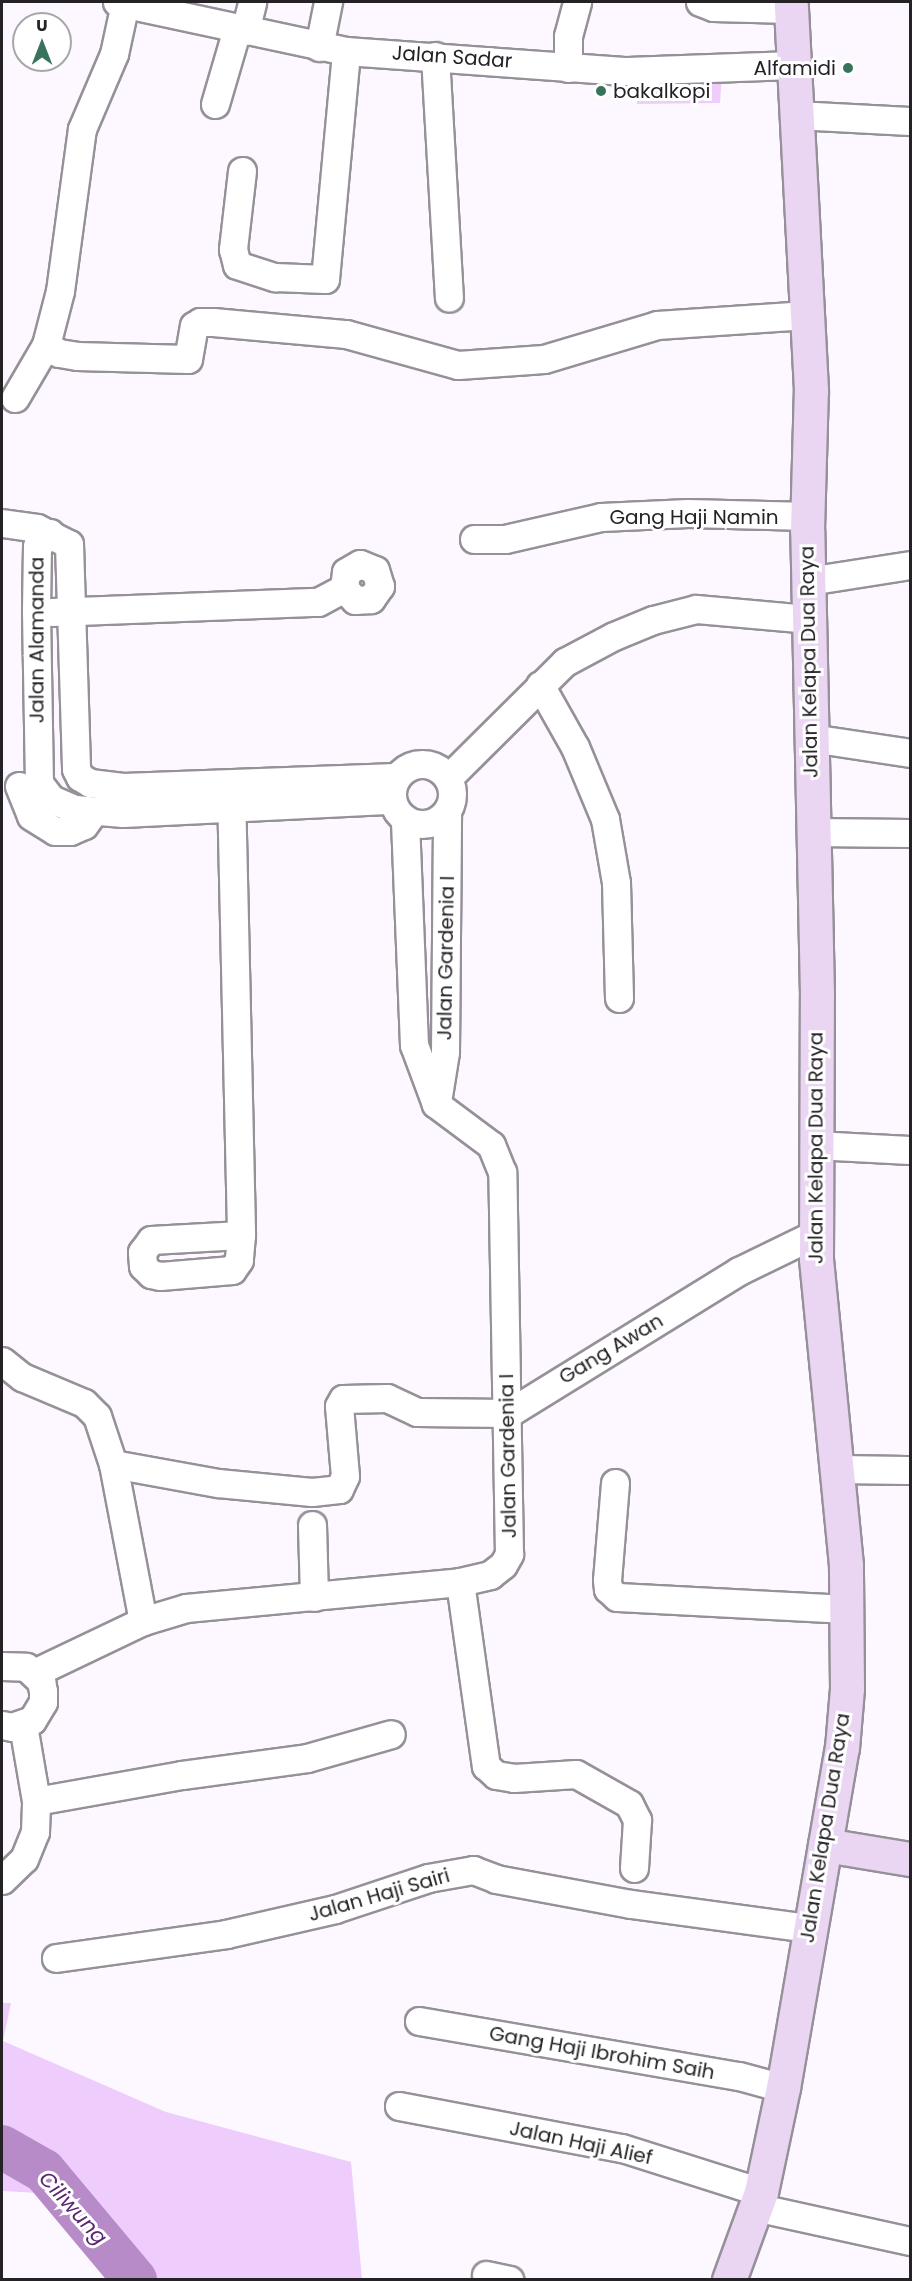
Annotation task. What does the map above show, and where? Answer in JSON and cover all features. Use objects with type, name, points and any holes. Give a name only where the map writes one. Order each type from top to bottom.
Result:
[{"type":"main road","name":"Jalan Kelapa Dua Raya","points":[[729,2280],[758,2199],[783,2088],[808,1928],[842,1748],[848,1609],[819,1326],[815,1234],[817,995],[808,619],[811,390],[791,5]]},
{"type":"main road","points":[[825,1845],[910,1859]]},
{"type":"street","points":[[15,398],[46,345],[60,291],[82,129],[114,54],[121,2]]},
{"type":"street","name":"Jalan Sadar","points":[[121,2],[159,6],[241,30],[346,51],[435,56],[568,68],[678,71],[793,65]]},
{"type":"street","points":[[214,104],[252,2]]},
{"type":"street","points":[[319,47],[328,2]]},
{"type":"street","points":[[568,68],[568,36],[577,2]]},
{"type":"street","points":[[700,2],[713,7],[791,5]]},
{"type":"street","points":[[242,171],[233,249],[237,265],[275,277],[325,279],[346,51]]},
{"type":"street","points":[[435,56],[449,298]]},
{"type":"street","points":[[795,116],[910,121]]},
{"type":"street","points":[[46,345],[59,353],[77,356],[188,359],[194,326],[206,322],[346,334],[458,365],[529,360],[657,325],[807,315]]},
{"type":"street","name":"Gang Haji Namin","points":[[474,540],[505,540],[601,517],[688,513],[808,516]]},
{"type":"street","points":[[2,523],[50,533]]},
{"type":"street","name":"Jalan Alamanda","points":[[20,786],[36,612],[37,546],[50,533],[69,544],[76,769]]},
{"type":"street","points":[[808,581],[910,565]]},
{"type":"street","points":[[36,612],[310,603],[325,601],[344,588]]},
{"type":"street","points":[[448,778],[540,685],[584,650],[673,614],[723,610],[808,619]]},
{"type":"street","points":[[540,685],[575,747],[605,819],[616,883],[619,998]]},
{"type":"street","points":[[811,752],[910,753]]},
{"type":"street","points":[[20,786],[76,769],[90,783],[123,787],[231,781],[398,799],[428,824],[447,812],[453,789],[448,778],[428,764],[405,769],[398,799]]},
{"type":"street","points":[[231,781],[241,1235]]},
{"type":"street","points":[[20,786],[64,806],[94,811],[232,808],[398,799]]},
{"type":"street","name":"Jalan Gardenia I","points":[[34,1673],[143,1621],[186,1608],[460,1582],[490,1575],[503,1565],[508,1554],[508,1413],[503,1186],[499,1156],[480,1133],[436,1104],[414,1045],[398,799]]},
{"type":"street","name":"Jalan Gardenia I","points":[[436,1104],[445,1052],[447,812]]},
{"type":"street","points":[[812,817],[910,833]]},
{"type":"street","points":[[814,1145],[910,1150]]},
{"type":"street","name":"Gang Awan","points":[[508,1413],[739,1271],[815,1234]]},
{"type":"street","points":[[2,1361],[22,1377],[73,1397],[91,1409],[100,1423],[113,1464],[143,1621]]},
{"type":"street","points":[[113,1464],[219,1483],[330,1492],[344,1484],[340,1402],[359,1397],[387,1398],[417,1412],[508,1413]]},
{"type":"street","points":[[835,1469],[910,1470]]},
{"type":"street","points":[[615,1483],[607,1580],[608,1589],[617,1597],[848,1609]]},
{"type":"street","points":[[312,1525],[314,1597]]},
{"type":"street","points":[[460,1582],[486,1766],[495,1775],[514,1778],[576,1774],[629,1804],[637,1820],[634,1868]]},
{"type":"street","points":[[2,1665],[16,1664],[34,1673],[40,1681],[43,1702],[32,1720],[12,1725],[36,1801],[31,1845],[7,1877]]},
{"type":"street","points":[[36,1801],[182,1775],[307,1758],[391,1734]]},
{"type":"street","name":"Jalan Haji Sairi","points":[[56,1958],[226,1934],[335,1909],[428,1878],[473,1870],[496,1879],[631,1904],[808,1928]]},
{"type":"street","name":"Gang Haji Ibrohim Saih","points":[[419,2021],[739,2076],[783,2088]]},
{"type":"street","name":"Jalan Haji Alief","points":[[399,2106],[622,2148],[758,2199],[910,2241]]},
{"type":"shaded area","points":[[722,75],[720,103],[637,104],[637,77]]},
{"type":"shaded area","points":[[2,2003],[11,2003],[3,2041],[166,2112],[351,2162],[362,2279],[114,2279],[38,2193],[2,2191]]},
{"type":"waterway","name":"Ciliwung","points":[[2,2147],[44,2171],[135,2280]]},
{"type":"place","name":"Alfamidi","points":[[848,68]]},
{"type":"place","name":"bakalkopi","points":[[601,91]]}]
